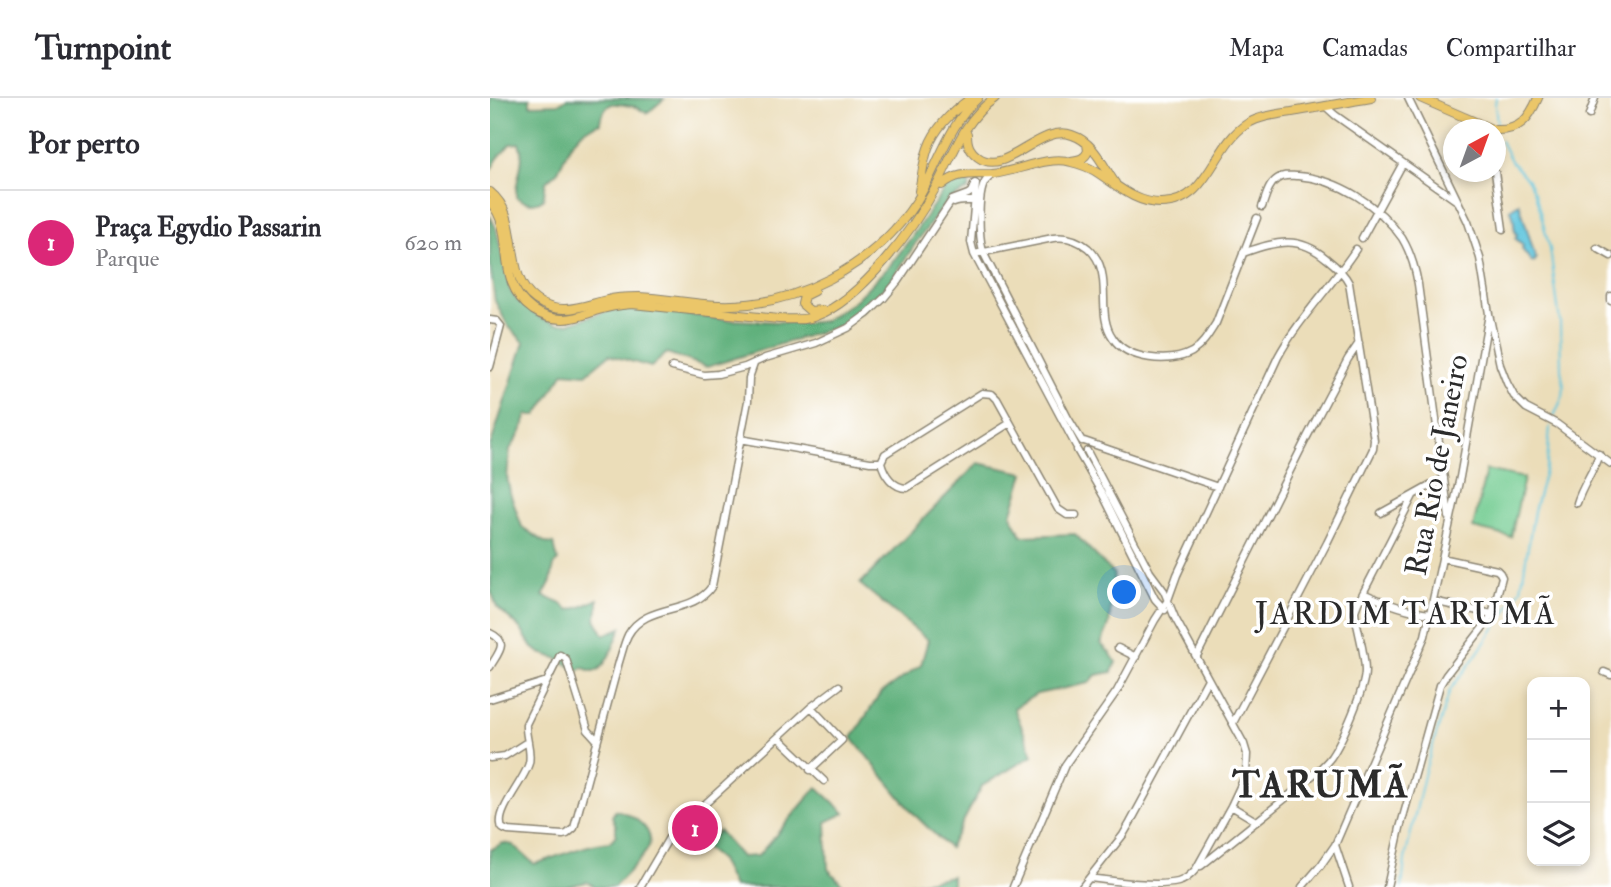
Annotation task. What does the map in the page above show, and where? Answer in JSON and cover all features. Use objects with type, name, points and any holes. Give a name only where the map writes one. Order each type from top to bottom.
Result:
[{"type":"main road","points":[[490,192],[500,202],[509,221],[514,259],[522,283],[534,299],[552,308],[578,309],[607,300],[629,297],[718,305],[753,303],[790,295],[820,283],[854,264],[887,236],[915,203],[931,141],[948,118],[971,98]]},
{"type":"main road","points":[[978,98],[950,133],[909,216],[880,249],[848,273],[804,296],[804,307],[814,312],[835,303],[915,228],[942,185],[967,134],[983,114],[1002,98]]},
{"type":"main road","points":[[950,133],[984,98]]},
{"type":"main road","points":[[490,202],[497,212],[502,230],[509,277],[515,292],[539,314],[550,318],[580,317],[610,307],[632,304],[779,319],[814,317],[839,305],[897,245],[927,204],[966,128],[995,98]]},
{"type":"main road","points":[[1068,161],[1088,167],[1130,195],[1148,202],[1180,200],[1203,180],[1229,140],[1247,123],[1265,116],[1371,98]]},
{"type":"main road","points":[[1420,98],[1469,119]]},
{"type":"main road","points":[[1506,130],[1518,126],[1530,113],[1538,98]]},
{"type":"main road","points":[[967,134],[970,150],[986,163],[1007,158],[1044,137],[1063,133],[1072,135],[1094,150],[1117,185]]},
{"type":"main road","points":[[942,185],[958,175],[993,174],[1052,161],[1082,159],[1088,151],[1086,143]]},
{"type":"main road","points":[[490,212],[502,230]]},
{"type":"street","points":[[1409,98],[1468,222],[1480,258],[1500,365],[1514,396],[1526,408],[1557,424],[1611,464]]},
{"type":"street","points":[[1589,115],[1595,98]]},
{"type":"street","points":[[1325,106],[1458,202]]},
{"type":"street","points":[[1362,238],[1403,163]]},
{"type":"street","points":[[970,174],[975,183],[971,242],[974,254],[1080,444],[1081,452],[1106,449]]},
{"type":"street","points":[[993,174],[975,200],[982,252],[1062,406],[1153,593],[1161,606],[1175,618]]},
{"type":"street","points":[[1262,207],[1269,187],[1278,178],[1285,175],[1307,177],[1327,182],[1351,193],[1377,211],[1400,236],[1413,261],[1418,284],[1449,522]]},
{"type":"street","points":[[1496,182],[1503,229]]},
{"type":"street","points":[[672,367],[709,375],[754,364],[765,358],[827,339],[848,328],[884,298],[954,198],[971,192],[975,183]]},
{"type":"street","points":[[949,205],[975,200]]},
{"type":"street","points":[[974,254],[1060,237],[1076,240],[1084,244],[1098,260],[1103,274],[1108,329],[1120,347],[1147,357],[1182,356],[1201,344],[1216,323],[1258,218]]},
{"type":"street","points":[[1233,723],[1327,543],[1373,449],[1374,440],[1349,283],[1342,271],[1317,250],[1302,243],[1277,244],[1243,253]]},
{"type":"street","points":[[1597,248],[1611,256]]},
{"type":"street","points":[[1013,887],[1065,765],[1106,709],[1161,606],[1168,600],[1217,487],[1287,340],[1342,271],[1356,249]]},
{"type":"street","name":"Rua Rio de Janeiro","points":[[1303,886],[1335,845],[1425,636],[1460,477],[1489,314]]},
{"type":"street","points":[[490,320],[499,322],[501,326],[490,366]]},
{"type":"street","points":[[1197,656],[1324,403],[1359,343]]},
{"type":"street","points":[[597,740],[588,730],[566,659],[562,655],[558,657],[526,724],[529,762],[508,801],[500,825],[505,830],[563,835],[574,828],[628,636],[638,623],[652,614],[697,601],[705,596],[712,586],[748,401],[749,378],[754,364]]},
{"type":"street","points":[[1010,423],[907,488],[893,484],[882,467],[885,454],[982,393],[989,393],[995,397],[1010,423],[1058,509],[1067,515],[1076,514]]},
{"type":"street","points":[[740,439],[881,462]]},
{"type":"street","points":[[1080,444],[1106,449],[1217,487]]},
{"type":"street","points":[[1087,450],[1089,463],[1161,587],[1247,754],[1246,774],[1196,869]]},
{"type":"street","points":[[1577,503],[1599,454]]},
{"type":"street","points":[[1402,517],[1383,511],[1444,478]]},
{"type":"street","points":[[1303,783],[1331,758],[1359,698],[1365,670],[1355,611],[1413,496]]},
{"type":"street","points":[[1387,887],[1400,828],[1440,685],[1488,621],[1502,577],[1500,573],[1442,558]]},
{"type":"street","points":[[1153,593],[1177,575]]},
{"type":"street","points":[[1363,593],[1385,603],[1430,614]]},
{"type":"street","points":[[1433,601],[1492,614]]},
{"type":"street","points":[[490,667],[501,645],[500,640],[491,633]]},
{"type":"street","points":[[1118,648],[1136,657]]},
{"type":"street","points":[[1082,887],[1130,824],[1208,679]]},
{"type":"street","points":[[490,699],[547,681]]},
{"type":"street","points":[[640,887],[670,836],[811,707],[839,686]]},
{"type":"street","points":[[810,769],[842,740],[811,707]]},
{"type":"street","points":[[778,737],[824,781]]},
{"type":"street","points":[[490,758],[505,756],[527,742]]},
{"type":"street","points":[[1089,878],[1153,885],[1181,881],[1292,793]]},
{"type":"street","points":[[1231,806],[1256,821]]},
{"type":"street","points":[[1335,845],[1349,887]]},
{"type":"green space","points":[[490,98],[530,98],[530,105],[558,104],[568,98],[664,99],[646,113],[634,107],[610,105],[600,123],[584,130],[571,144],[558,171],[546,182],[543,199],[533,203],[516,197],[522,157],[519,143],[510,144],[490,171]]},
{"type":"green space","points":[[964,180],[970,185],[968,190],[948,200],[891,281],[863,310],[839,326],[707,367],[667,353],[651,367],[609,355],[586,374],[564,372],[537,415],[527,415],[521,432],[510,449],[507,477],[510,493],[522,527],[546,543],[554,544],[558,561],[554,565],[551,581],[543,596],[569,610],[598,599],[595,619],[604,635],[621,628],[606,661],[597,670],[582,668],[578,671],[532,647],[520,628],[497,607],[491,591],[490,447],[524,342],[508,326],[495,301],[490,265],[490,216],[496,228],[510,290],[518,301],[541,318],[557,324],[621,309],[729,320],[807,323],[824,321],[853,302],[891,264],[947,185]]},
{"type":"green space","points":[[978,463],[1024,473],[1011,515],[1022,536],[1075,534],[1114,574],[1109,625],[1101,644],[1116,662],[1112,672],[1096,675],[1089,683],[1037,694],[1014,708],[1033,755],[982,786],[949,848],[915,815],[852,738],[880,694],[921,665],[928,640],[860,584]]},
{"type":"green space","points":[[1486,470],[1524,478],[1511,537],[1473,528]]},
{"type":"green space","points":[[817,787],[845,813],[826,822],[828,869],[845,887],[733,887],[720,860],[703,846],[719,831],[741,857],[758,856]]},
{"type":"green space","points":[[616,810],[641,823],[650,841],[642,857],[614,887],[596,887],[587,882],[565,887],[490,887],[490,850],[503,843],[513,845],[534,864],[581,848],[610,842],[616,835],[612,816]]},
{"type":"green space","points":[[696,822],[711,835],[694,836],[690,847],[673,839]]},
{"type":"green space","points":[[952,876],[952,887],[895,887]]},
{"type":"water","points":[[1519,203],[1536,259],[1534,262],[1515,238],[1517,235],[1510,209]]},
{"type":"waterway","points":[[1496,98],[1497,119]]},
{"type":"waterway","points":[[1506,151],[1528,180],[1536,197],[1550,249],[1560,322],[1564,386],[1563,396],[1554,416]]},
{"type":"waterway","points":[[1402,887],[1405,859],[1425,771],[1450,690],[1521,589],[1534,511],[1547,464],[1550,426]]},
{"type":"place","name":"Praça Egydio Passarin","points":[[695,828]]},
{"type":"district","name":"JARDIM TARUMÃ","points":[[1406,614]]},
{"type":"district","name":"TARUMÃ","points":[[1321,785]]}]
